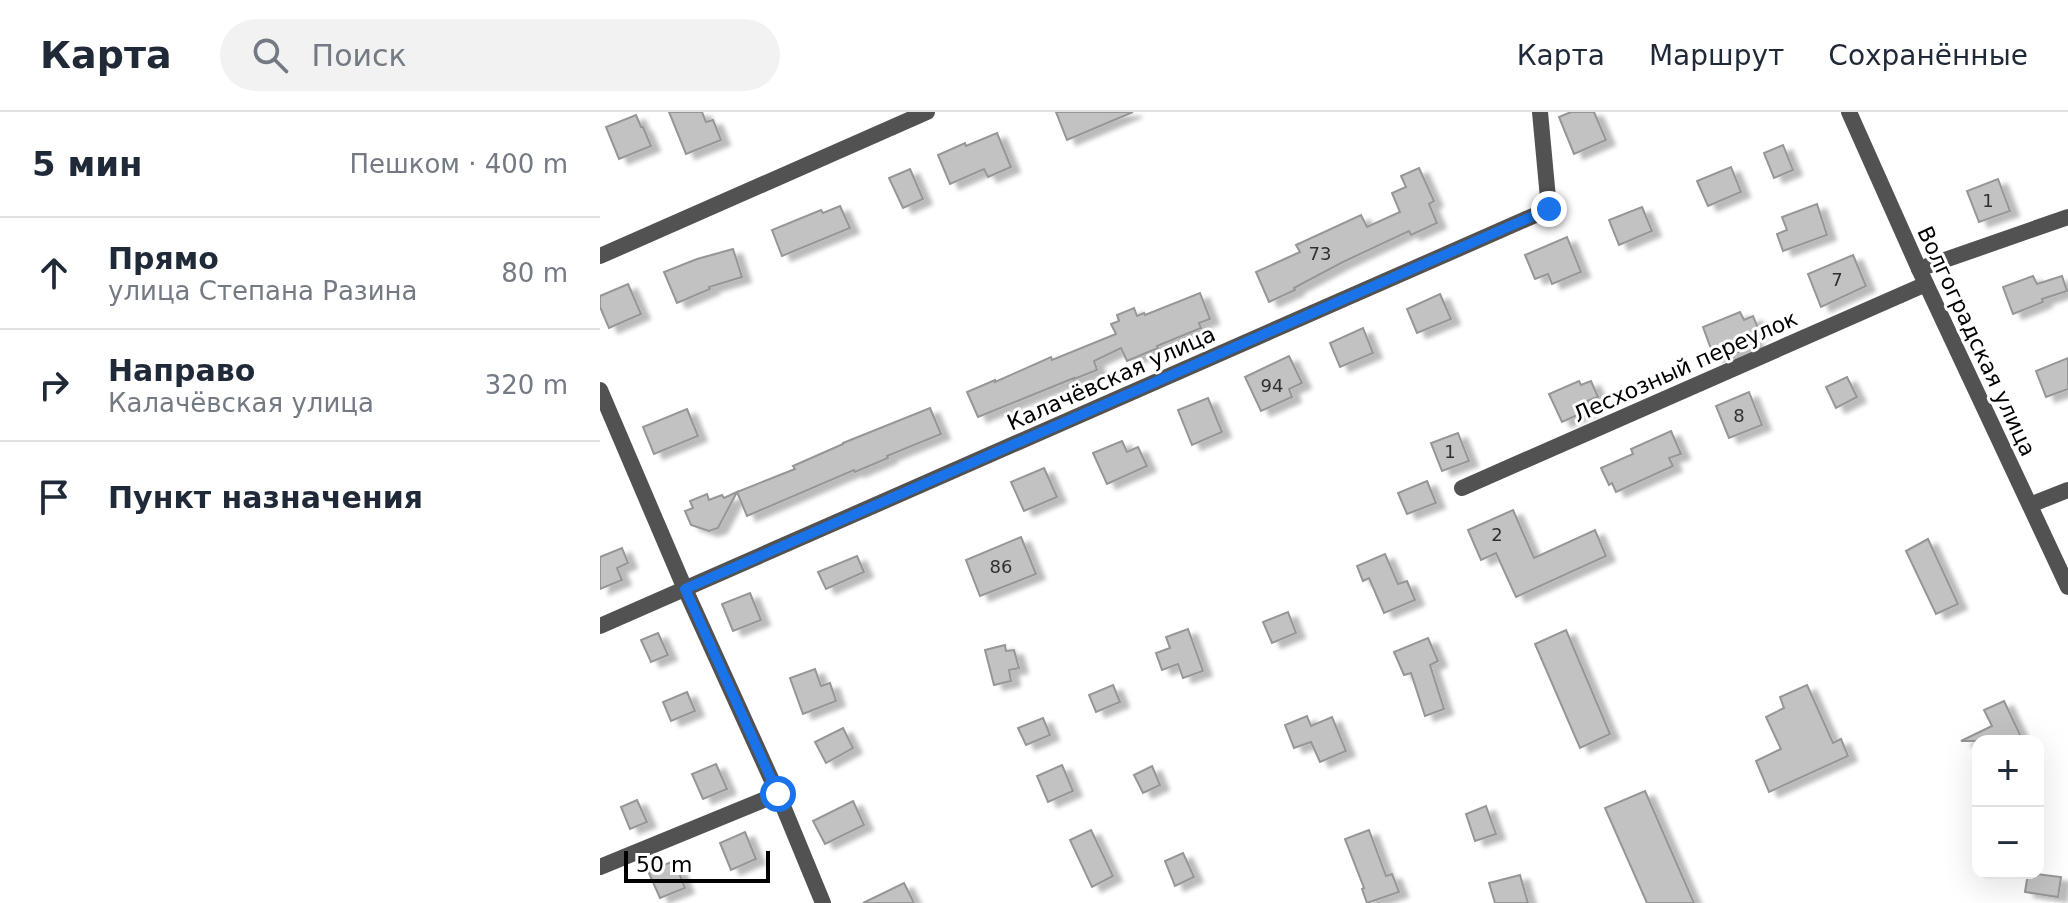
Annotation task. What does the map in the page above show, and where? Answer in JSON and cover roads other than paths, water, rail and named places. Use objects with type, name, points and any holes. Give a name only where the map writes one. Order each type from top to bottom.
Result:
[{"type":"street","points":[[600,256],[927,112]]},
{"type":"street","name":"Калачёвская улица","points":[[600,626],[1549,209],[1540,112]]},
{"type":"street","name":"Волгоградская улица","points":[[1849,112],[1922,277],[2068,587]]},
{"type":"street","name":"Лесхозный переулок","points":[[1462,488],[1922,277],[2068,217]]},
{"type":"street","points":[[600,390],[823,903]]},
{"type":"street","points":[[2030,505],[2068,490]]},
{"type":"street","points":[[600,867],[778,794]]}]
